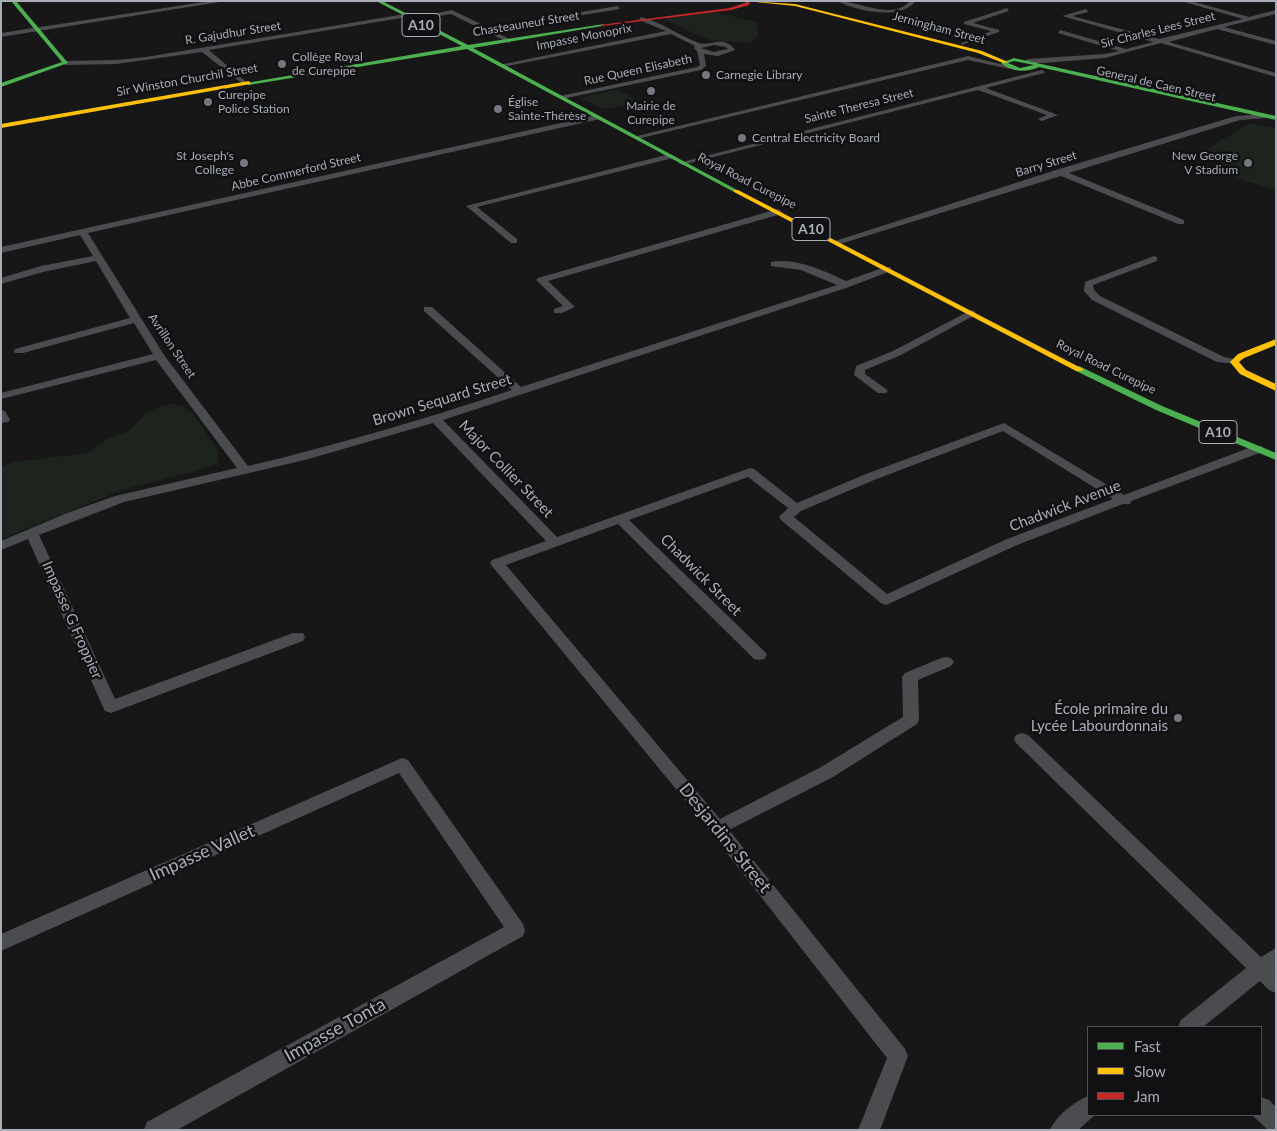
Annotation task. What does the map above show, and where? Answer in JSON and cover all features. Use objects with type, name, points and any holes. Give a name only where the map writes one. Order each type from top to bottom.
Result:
[{"type":"street","points":[[1,85],[65,63],[13,1]]},
{"type":"street","points":[[1,35],[223,1]]},
{"type":"street","name":"Royal Road Curepipe","points":[[378,1],[502,65],[682,163],[971,313],[1158,408],[1258,449]]},
{"type":"street","name":"Jerningham Street","points":[[785,1],[963,44],[1033,66]]},
{"type":"street","points":[[840,1],[892,12],[902,11],[911,5],[913,1]]},
{"type":"street","points":[[1184,1],[1248,18]]},
{"type":"street","name":"Jerningham Street","points":[[742,2],[794,5],[980,52],[1007,64]]},
{"type":"street","name":"Chasteauneuf Street","points":[[466,47],[742,2]]},
{"type":"street","points":[[487,29],[618,8]]},
{"type":"street","points":[[963,44],[997,31],[966,23],[1007,10]]},
{"type":"street","points":[[1086,11],[1066,16],[1276,75]]},
{"type":"street","name":"R. Gajudhur Street","points":[[65,63],[116,62],[452,12],[510,40]]},
{"type":"street","name":"Sir Charles Lees Street","points":[[1033,66],[1097,57],[1276,12]]},
{"type":"street","points":[[656,17],[664,23],[699,40],[728,45],[732,48],[726,53],[700,52]]},
{"type":"street","points":[[641,19],[696,43],[700,52]]},
{"type":"street","points":[[1215,27],[1276,43]]},
{"type":"street","name":"Impasse Monoprix","points":[[502,65],[671,32]]},
{"type":"street","points":[[1060,32],[1127,50]]},
{"type":"street","points":[[700,52],[714,43]]},
{"type":"street","name":"Sir Winston Churchil Street","points":[[1,126],[244,83],[466,47]]},
{"type":"street","points":[[203,49],[244,83]]},
{"type":"street","name":"Rue Queen Elisabeth","points":[[562,97],[699,70],[703,66],[700,52]]},
{"type":"street","points":[[637,138],[968,58],[1033,66]]},
{"type":"street","name":"Sainte Theresa Street","points":[[682,163],[978,88],[1033,66]]},
{"type":"street","name":"General de Caen Street","points":[[1033,66],[1276,118]]},
{"type":"street","name":"General de Caen Street","points":[[1033,66],[1276,126]]},
{"type":"street","points":[[978,88],[1054,115],[1042,119]]},
{"type":"street","name":"Barry Street","points":[[837,242],[1239,118],[1264,116]]},
{"type":"street","name":"Abbe Commerford Street","points":[[1,250],[597,117]]},
{"type":"street","points":[[514,241],[470,206],[670,156]]},
{"type":"street","points":[[1059,172],[1181,222]]},
{"type":"street","points":[[558,311],[570,307],[541,280],[778,212]]},
{"type":"street","name":"Avrillon Street","points":[[83,233],[159,356],[244,469]]},
{"type":"street","points":[[1,282],[41,269],[99,258]]},
{"type":"street","points":[[1154,259],[1088,284],[1089,291],[1096,298],[1221,360],[1238,359],[1276,342]]},
{"type":"street","points":[[774,264],[804,267],[822,273],[846,285]]},
{"type":"street","name":"Brown Sequard Street","points":[[1,546],[72,516],[120,499],[301,457],[435,419],[846,285],[888,269]]},
{"type":"street","points":[[428,309],[520,392]]},
{"type":"street","points":[[882,390],[860,375],[860,368],[896,353],[971,313]]},
{"type":"street","points":[[19,351],[137,319]]},
{"type":"street","points":[[1,396],[159,356]]},
{"type":"street","points":[[1238,359],[1243,372],[1276,388]]},
{"type":"street","name":"Major Collier Street","points":[[435,419],[554,542]]},
{"type":"street","points":[[554,542],[750,472],[796,508],[870,477],[1004,427],[1125,501]]},
{"type":"street","name":"A10","points":[[1258,449],[1276,457]]},
{"type":"street","name":"Chadwick Avenue","points":[[796,508],[786,517],[886,600],[1012,542],[1125,501],[1258,449]]},
{"type":"street","name":"Chadwick Street","points":[[620,518],[759,655]]},
{"type":"street","name":"Impasse G Froppier","points":[[32,533],[111,707],[298,637]]},
{"type":"street","name":"Desjardins Street","points":[[554,542],[497,563],[718,828],[898,1056],[869,1130]]},
{"type":"street","points":[[718,828],[827,772],[911,720],[910,677],[946,662]]},
{"type":"street","points":[[1022,739],[1259,970],[1276,984]]},
{"type":"street","name":"Impasse Vallet","points":[[1,943],[402,764],[516,930]]},
{"type":"street","name":"Impasse Tonta","points":[[155,1130],[516,930]]},
{"type":"street","points":[[1189,1026],[1276,956]]},
{"type":"street","points":[[1061,1130],[1087,1109]]},
{"type":"street","points":[[1262,1109],[1276,1122]]},
{"type":"shaded area","points":[[709,11],[757,22],[758,36],[751,43],[709,40],[665,20],[670,17]]},
{"type":"shaded area","points":[[617,90],[642,102],[604,109],[583,99],[585,96]]},
{"type":"shaded area","name":"New George V Stadium","points":[[1250,123],[1276,128],[1276,190],[1236,178],[1207,149]]},
{"type":"shaded area","points":[[171,404],[182,406],[194,415],[218,450],[218,463],[196,471],[122,490],[1,539],[1,467],[14,462],[88,453],[105,440],[128,431],[148,412]]},
{"type":"traffic: fast","points":[[1,85],[65,63],[13,1]]},
{"type":"traffic: fast","points":[[378,1],[512,70],[736,191]]},
{"type":"traffic: fast","points":[[249,83],[602,25]]},
{"type":"traffic: fast","points":[[1037,66],[1029,69],[1020,69],[1004,63],[1014,60],[1024,61],[1276,118]]},
{"type":"traffic: fast","points":[[1079,369],[1159,408],[1276,457]]},
{"type":"traffic: slow","points":[[748,1],[795,5],[980,52],[1005,62]]},
{"type":"traffic: slow","points":[[1,126],[249,83]]},
{"type":"traffic: slow","points":[[736,191],[1079,369]]},
{"type":"traffic: slow","points":[[1276,342],[1241,356],[1234,362],[1243,372],[1276,388]]},
{"type":"traffic: jam","points":[[602,25],[731,9],[747,4],[748,1]]},
{"type":"place","name":"Collège Royal de Curepipe","points":[[282,64]]},
{"type":"place","name":"Carnegie Library","points":[[706,75]]},
{"type":"place","name":"Mairie de Curepipe","points":[[651,91]]},
{"type":"place","name":"Curepipe Police Station","points":[[208,102]]},
{"type":"place","name":"Église Sainte-Thérèse","points":[[498,109]]},
{"type":"place","name":"Central Electricity Board","points":[[742,138]]},
{"type":"place","name":"St Joseph's College","points":[[244,163]]},
{"type":"place","name":"New George V Stadium","points":[[1248,163]]},
{"type":"place","name":"École primaire du Lycée Labourdonnais","points":[[1178,718]]}]
